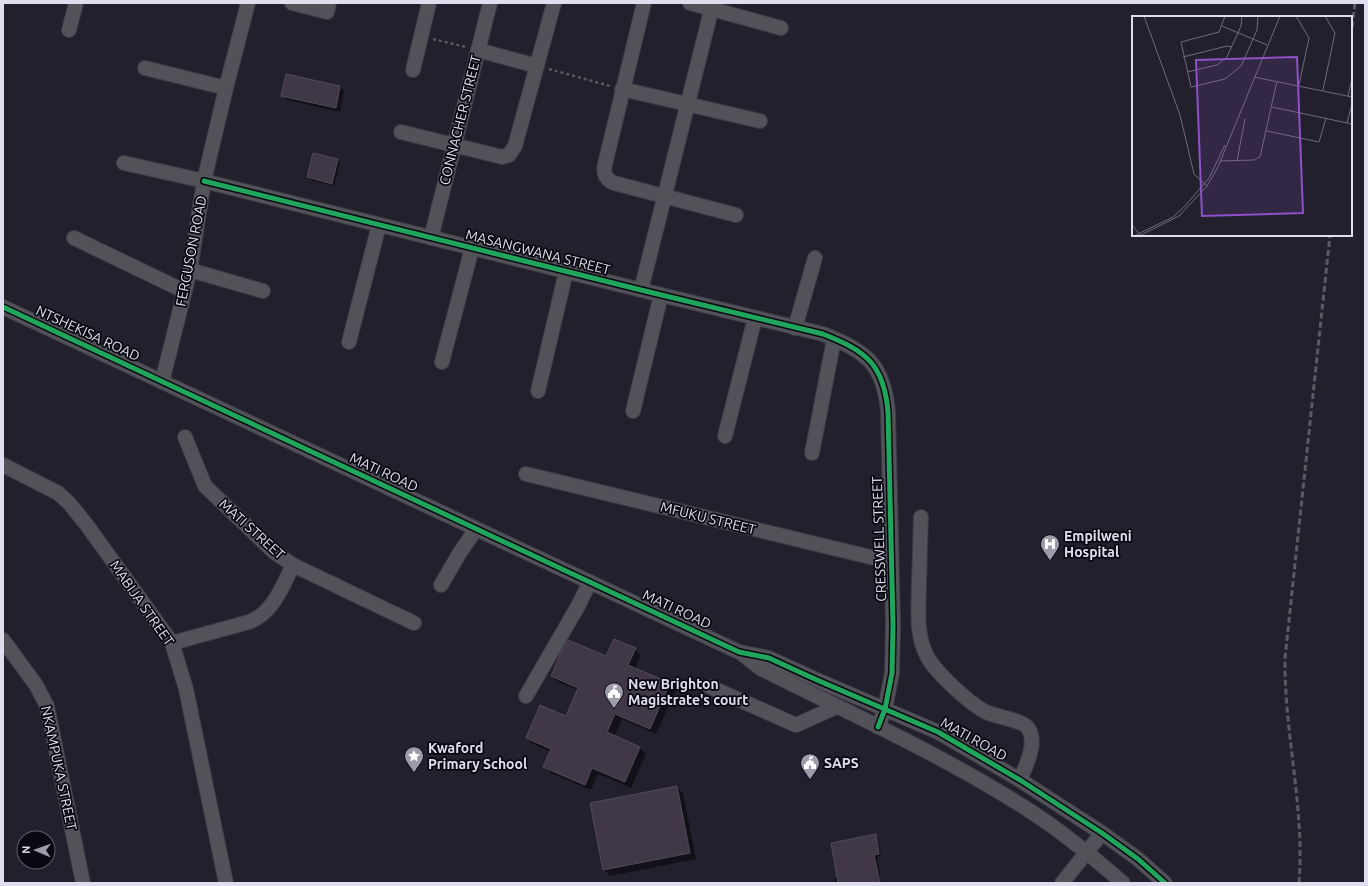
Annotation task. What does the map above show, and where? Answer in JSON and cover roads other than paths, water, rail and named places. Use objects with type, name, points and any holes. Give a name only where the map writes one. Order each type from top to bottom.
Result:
[{"type":"street","points":[[70,30],[76,3]]},
{"type":"street","name":"FERGUSON ROAD","points":[[162,382],[190,270],[204,181],[248,3]]},
{"type":"street","points":[[292,3],[327,12],[329,3]]},
{"type":"street","points":[[413,70],[429,3]]},
{"type":"street","name":"CONNACHER STREET","points":[[431,238],[490,3]]},
{"type":"street","points":[[401,132],[502,157],[509,154],[515,146],[554,3]]},
{"type":"street","points":[[644,3],[604,164],[605,177],[608,181],[614,183],[736,215]]},
{"type":"street","points":[[690,3],[713,6],[781,28]]},
{"type":"street","points":[[641,290],[713,6]]},
{"type":"street","points":[[478,50],[537,66]]},
{"type":"street","points":[[146,68],[226,88]]},
{"type":"street","points":[[622,89],[760,121]]},
{"type":"street","name":"MASANGWANA STREET","points":[[124,163],[204,181],[566,272],[823,334],[864,355]]},
{"type":"street","points":[[349,342],[379,225]]},
{"type":"street","points":[[74,238],[184,291]]},
{"type":"street","points":[[442,362],[472,248]]},
{"type":"street","points":[[795,328],[815,258]]},
{"type":"street","points":[[190,270],[263,291]]},
{"type":"street","points":[[538,391],[566,272]]},
{"type":"street","points":[[633,411],[661,295]]},
{"type":"street","name":"NTSHEKISA ROAD","points":[[3,307],[162,382]]},
{"type":"street","points":[[725,436],[755,318]]},
{"type":"street","points":[[812,453],[834,339]]},
{"type":"street","name":"CRESSWELL STREET","points":[[864,355],[873,364],[882,377],[887,395],[893,625],[892,673],[885,709],[878,727]]},
{"type":"street","name":"MATI ROAD","points":[[162,382],[739,652],[760,668],[950,764],[1006,795],[1087,852],[1123,883]]},
{"type":"street","name":"MATI STREET","points":[[186,437],[202,481],[207,489],[274,552],[293,565],[414,623]]},
{"type":"street","name":"MABIJA STREET","points":[[3,465],[58,493],[69,503],[86,524],[172,643],[186,689],[226,883]]},
{"type":"street","name":"MFUKU STREET","points":[[526,474],[891,562]]},
{"type":"street","points":[[921,517],[919,618],[920,634],[926,655],[933,666],[961,693],[981,709],[992,715],[1022,723],[1028,728],[1031,738],[1031,752],[1020,780]]},
{"type":"street","points":[[441,585],[476,529]]},
{"type":"street","points":[[172,643],[258,619],[273,603],[293,565]]},
{"type":"street","points":[[526,696],[578,606],[590,582]]},
{"type":"street","name":"NKAMPUKA STREET","points":[[3,640],[36,685],[47,706],[83,883]]},
{"type":"street","name":"MATI ROAD","points":[[739,652],[769,658],[938,732],[1020,780],[1102,833],[1138,859],[1165,883]]},
{"type":"street","points":[[811,718],[828,685]]},
{"type":"street","points":[[710,687],[792,724],[798,724],[836,706]]},
{"type":"street","points":[[1062,883],[1102,833]]},
{"type":"railway","points":[[1352,28],[1355,3]]},
{"type":"railway","points":[[1299,883],[1299,827],[1288,714],[1285,658],[1330,236]]},
{"type":"place","name":"Empilweni Hospital","points":[[1050,561]]},
{"type":"place","name":"New Brighton Magistrate's court","points":[[614,709]]},
{"type":"place","name":"Kwaford Primary School","points":[[414,773]]},
{"type":"place","name":"SAPS","points":[[810,780]]}]
